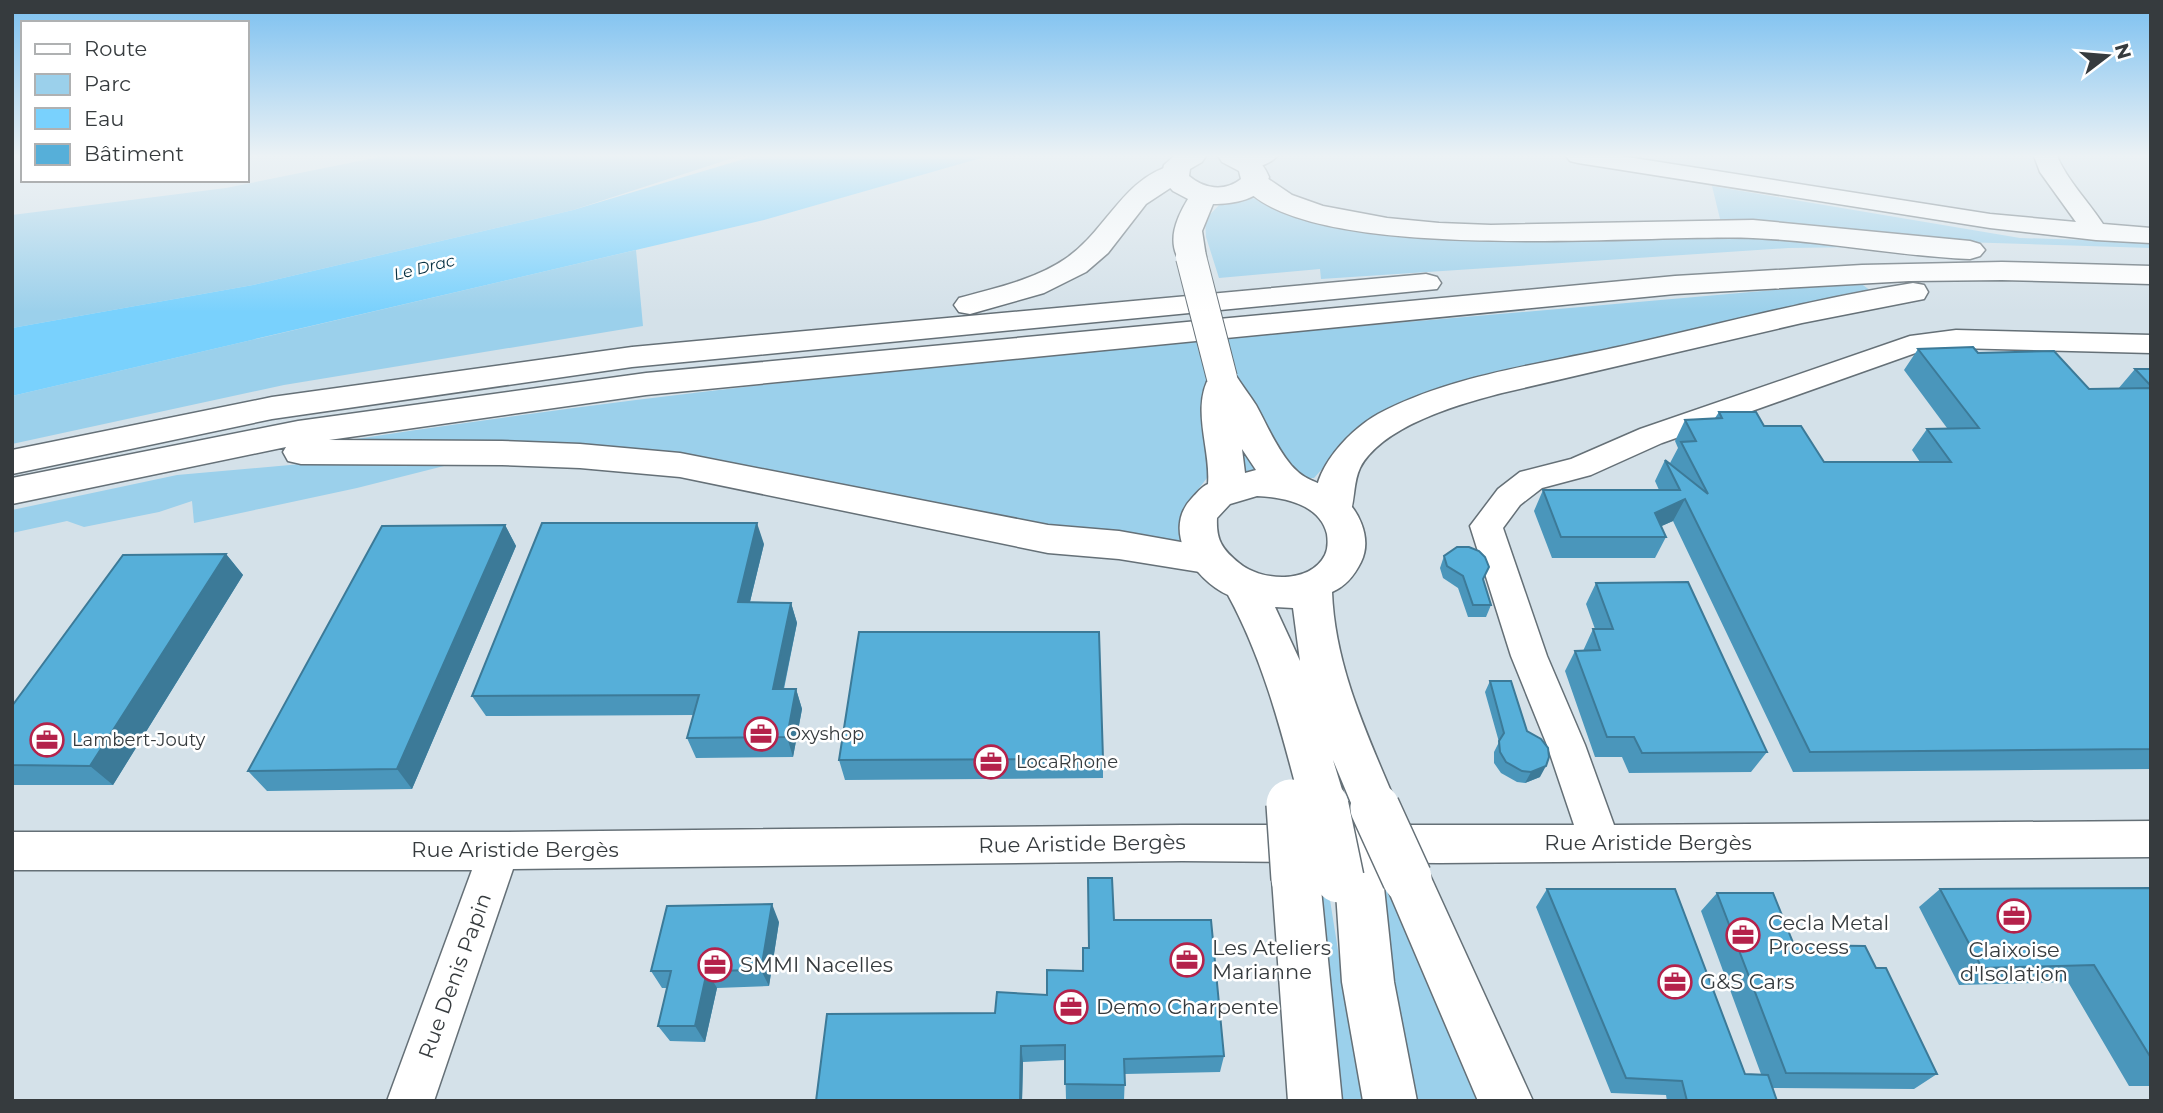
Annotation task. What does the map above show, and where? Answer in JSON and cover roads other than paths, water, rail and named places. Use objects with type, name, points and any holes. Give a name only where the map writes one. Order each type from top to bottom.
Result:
[{"type":"main road","points":[[272,408],[326,391],[567,351],[664,337],[955,307],[1006,297],[1057,276],[1087,258],[1128,208]]},
{"type":"main road","points":[[1196,208],[1186,232],[1223,382],[1240,407],[1260,451],[1289,486]]},
{"type":"main road","points":[[1302,208],[1354,221],[1410,230],[1474,233],[1751,229],[1896,244],[1992,250],[2027,257]]},
{"type":"main road","points":[[12,462],[272,408],[632,358],[1304,292],[1721,262],[2027,257],[2151,259]]},
{"type":"main road","points":[[12,491],[298,433],[646,384],[1770,278],[2049,272],[2151,275]]},
{"type":"main road","points":[[1334,511],[1335,482],[1339,470],[1357,448],[1388,424],[1460,395],[1899,294],[1971,285],[2061,282],[2103,275]]},
{"type":"main road","points":[[1223,382],[1218,405],[1227,472],[1226,491]]},
{"type":"main road","points":[[87,475],[141,473],[256,456],[331,451],[502,453],[631,459],[718,471],[1048,539],[1119,545],[1206,559]]},
{"type":"main road","points":[[1256,483],[1289,486],[1314,496],[1334,511],[1344,529],[1346,549],[1339,567],[1323,581],[1312,586],[1278,592],[1243,585],[1222,574],[1206,559],[1198,540],[1198,520],[1208,503],[1226,491],[1256,483]]},
{"type":"main road","points":[[1243,585],[1266,624],[1302,727],[1334,807],[1350,878],[1390,1101]]},
{"type":"main road","points":[[1312,586],[1311,620],[1328,686],[1334,807],[1350,878],[1315,1101]]},
{"type":"main road","points":[[1350,878],[1506,1101]]},
{"type":"street","points":[[1923,208],[1990,221],[2096,233],[2151,236]]},
{"type":"street","points":[[2080,208],[2096,233]]},
{"type":"street","points":[[1600,844],[1566,745],[1529,656],[1486,526],[1509,497],[1531,480],[1580,467],[1651,436],[1920,342],[1968,339],[2151,344]]},
{"type":"street","name":"Rue Aristide Bergès","points":[[12,851],[2151,839]]},
{"type":"street","name":"Rue Denis Papin","points":[[410,1101],[499,850]]},
{"type":"water","name":"Le Drac","points":[[806,208],[12,396],[12,328],[253,285],[573,210]]},
{"type":"place","name":"Oxyshop","points":[[761,734]]},
{"type":"place","name":"Lambert-Jouty","points":[[47,740]]},
{"type":"place","name":"LocaRhone","points":[[991,762]]},
{"type":"place","name":"Claixoise d'Isolation","points":[[2014,916]]},
{"type":"place","name":"Cecla Metal Process","points":[[1743,935]]},
{"type":"place","name":"Les Ateliers Marianne","points":[[1187,960]]},
{"type":"place","name":"SMMI Nacelles","points":[[715,965]]},
{"type":"place","name":"G&S Cars","points":[[1675,982]]},
{"type":"place","name":"Demo Charpente","points":[[1071,1007]]}]
